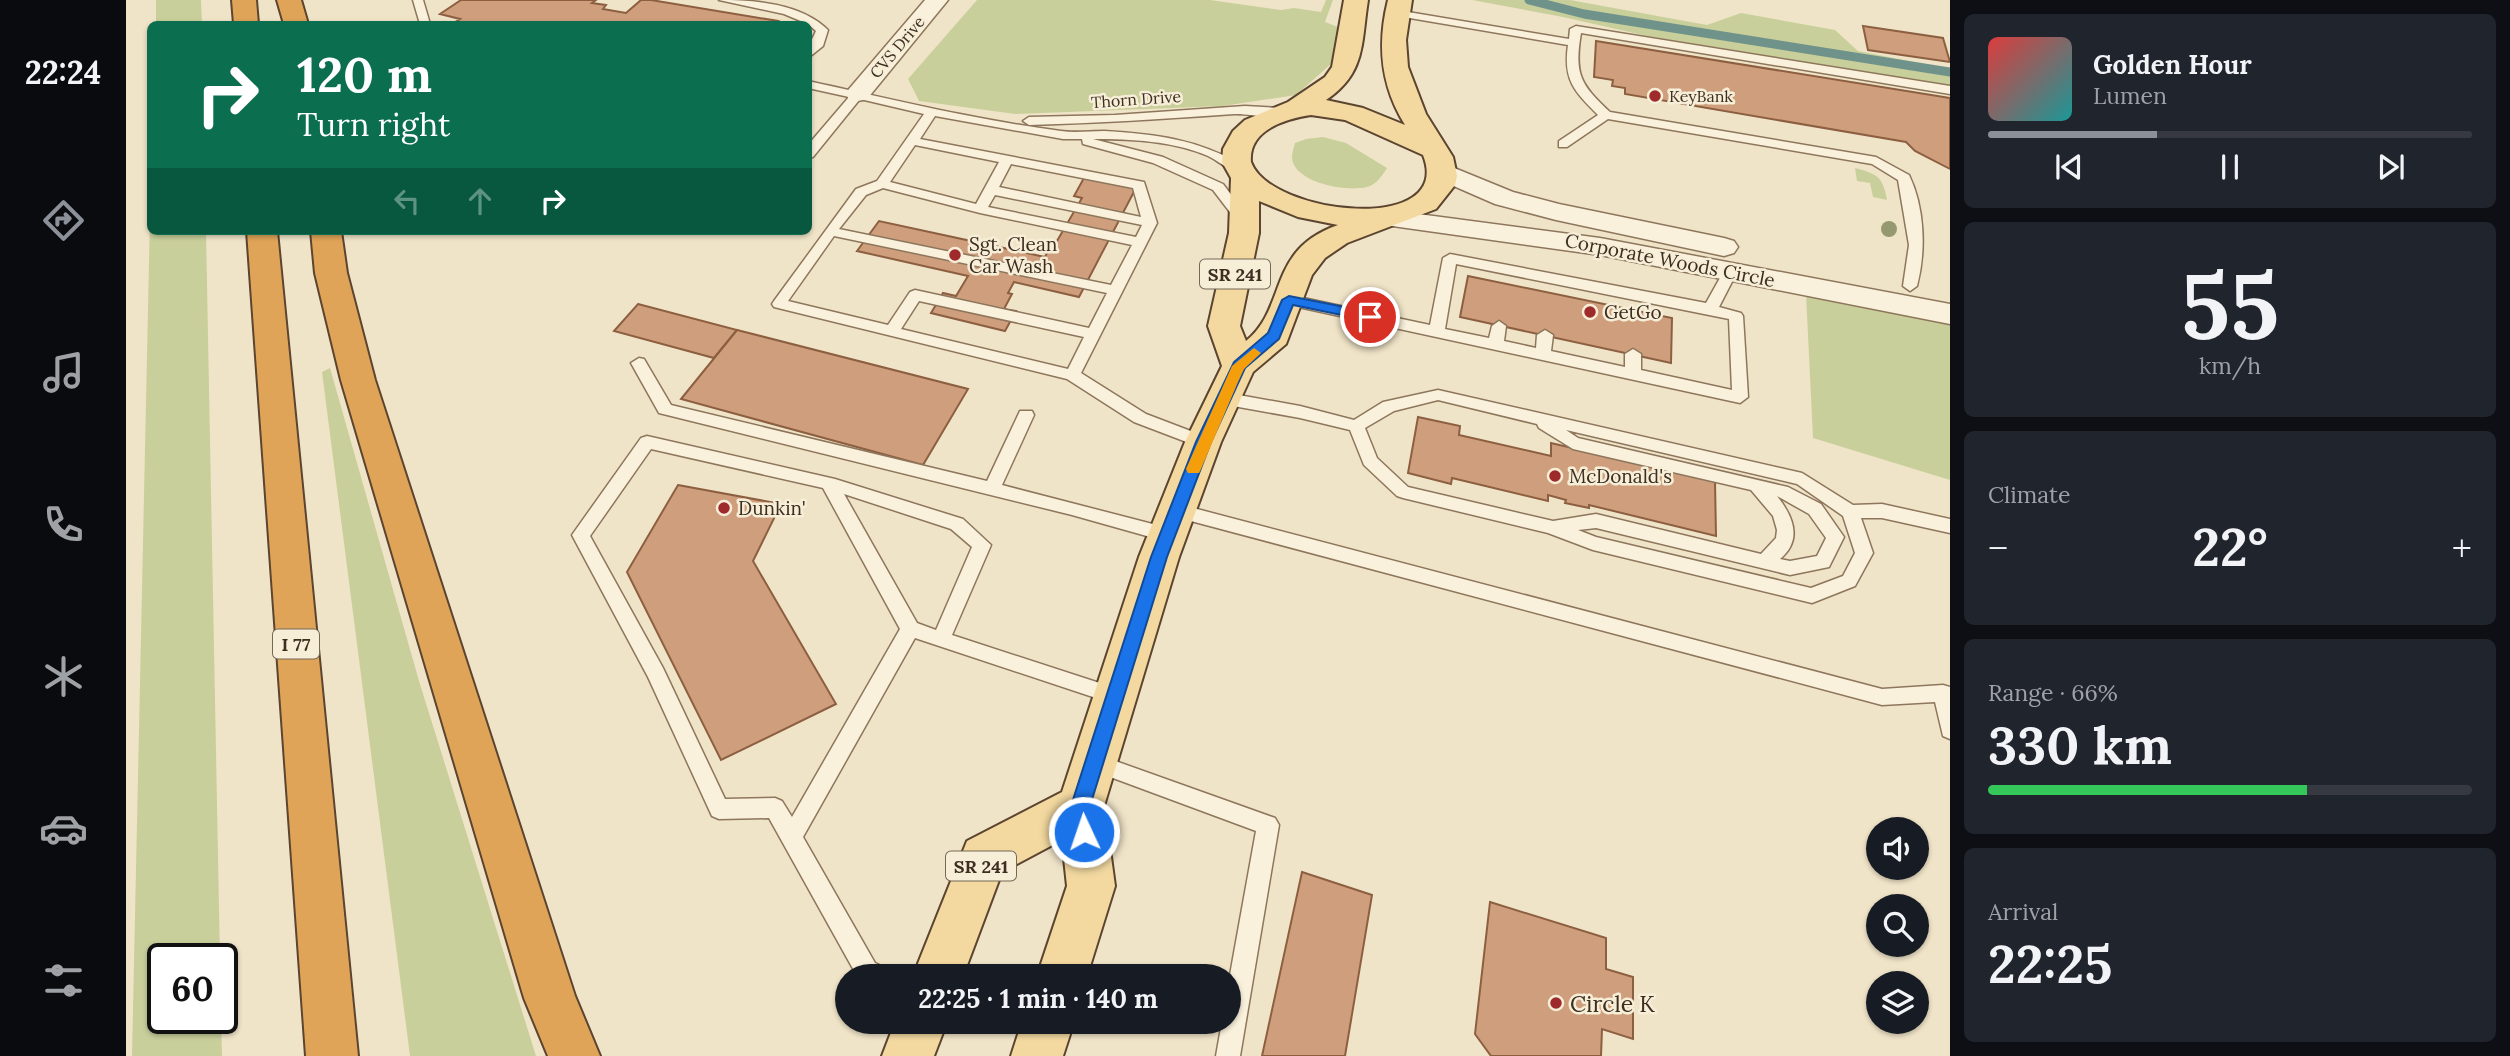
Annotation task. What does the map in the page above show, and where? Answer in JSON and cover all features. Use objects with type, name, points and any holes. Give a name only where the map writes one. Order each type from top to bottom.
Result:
[{"type":"highway","points":[[244,0],[246,21]]},
{"type":"highway","points":[[289,0],[295,21]]},
{"type":"highway","name":"I 77","points":[[262,235],[332,1056]]},
{"type":"highway","points":[[326,235],[331,274],[358,380],[550,998],[573,1056]]},
{"type":"main road","name":"SR 241","points":[[1239,366],[1224,326],[1244,222],[1242,173],[1236,156],[1245,133],[1334,83],[1345,68],[1356,0]]},
{"type":"main road","points":[[1398,7],[1393,54],[1412,113],[1438,160]]},
{"type":"main road","points":[[1289,110],[1322,108],[1364,116],[1438,160]]},
{"type":"main road","name":"SR 241","points":[[1066,964],[1091,886],[1087,784],[1173,523],[1222,398],[1239,366],[1274,336],[1297,273],[1314,251],[1336,236],[1407,213],[1430,197],[1440,185],[1438,160]]},
{"type":"main road","name":"SR 241","points":[[1242,173],[1274,197],[1312,211],[1342,216],[1388,218]]},
{"type":"main road","name":"SR 241","points":[[944,964],[984,857],[1087,784]]},
{"type":"main road","points":[[908,1056],[916,1034]]},
{"type":"main road","points":[[1037,1056],[1044,1034]]},
{"type":"street","name":"CVS Drive","points":[[858,94],[937,0]]},
{"type":"street","name":"Corporate Woods Circle","points":[[1438,160],[1504,198],[1556,212],[1950,293]]},
{"type":"street","name":"Corporate Woods Circle","points":[[1388,218],[1499,229],[1950,314]]},
{"type":"lane","points":[[418,0],[424,21]]},
{"type":"lane","points":[[724,0],[792,12],[812,21]]},
{"type":"lane","points":[[1398,7],[1574,43]]},
{"type":"lane","points":[[812,21],[822,30],[817,46],[812,51]]},
{"type":"lane","points":[[1910,286],[1917,268],[1918,247],[1904,178],[1876,161],[1606,115],[1578,89],[1571,76],[1576,29],[1950,90]]},
{"type":"lane","name":"Thorn Drive","points":[[812,85],[932,112],[1063,135],[1158,160],[1218,187],[1244,222]]},
{"type":"lane","points":[[812,149],[858,94]]},
{"type":"lane","name":"Thorn Drive","points":[[994,122],[1289,110]]},
{"type":"lane","points":[[882,184],[932,112]]},
{"type":"lane","points":[[1563,144],[1606,115]]},
{"type":"lane","name":"Thorn Drive","points":[[1063,135],[1103,135],[1175,141],[1213,154],[1242,173]]},
{"type":"lane","points":[[913,141],[1139,186],[1145,233],[1072,375]]},
{"type":"lane","points":[[986,200],[1008,158]]},
{"type":"lane","points":[[1145,233],[986,200],[882,184],[861,192],[779,303],[1072,375],[1140,418],[1203,442]]},
{"type":"lane","points":[[830,231],[1115,290]]},
{"type":"lane","points":[[1289,300],[1740,397],[1736,316],[1710,309],[1634,302],[1505,276],[1450,258],[1437,331]]},
{"type":"lane","points":[[1710,309],[1730,272]]},
{"type":"lane","points":[[892,331],[915,295],[1093,334]]},
{"type":"lane","points":[[1496,344],[1499,326]]},
{"type":"lane","points":[[1543,354],[1545,335]]},
{"type":"lane","points":[[1633,354],[1633,374]]},
{"type":"lane","points":[[639,363],[665,409],[991,490],[1173,523],[1882,696],[1947,694],[1950,730]]},
{"type":"lane","points":[[1222,398],[1300,412],[1356,426],[1389,406],[1438,395],[1802,480],[1850,512],[1864,552],[1849,581],[1812,596],[1593,543],[1551,527],[1403,492],[1370,461],[1356,426]]},
{"type":"lane","points":[[991,490],[1026,415]]},
{"type":"lane","points":[[1536,418],[1573,443],[1782,491],[1815,509],[1835,537],[1823,562],[1790,568],[1596,521],[1551,527]]},
{"type":"lane","points":[[863,964],[775,808],[719,809],[656,674],[581,535],[647,442],[829,483],[957,524],[982,545],[942,639]]},
{"type":"lane","points":[[829,483],[910,629],[1114,696]]},
{"type":"lane","points":[[1755,484],[1776,506],[1786,528],[1782,547],[1763,562]]},
{"type":"lane","points":[[1850,512],[1882,510],[1950,526]]},
{"type":"lane","points":[[792,837],[910,629]]},
{"type":"lane","points":[[1087,784],[1268,825],[1228,1056]]},
{"type":"green space","points":[[156,0],[201,0],[202,21],[156,21]]},
{"type":"green space","points":[[977,0],[1210,0],[1281,10],[1294,8],[1321,12],[1326,0],[1333,0],[1325,22],[1338,27],[1331,64],[1296,95],[1223,106],[1015,114],[919,101],[908,79]]},
{"type":"green space","points":[[1472,0],[1570,0],[1707,25],[1741,13],[1835,30],[1858,51],[1950,69],[1950,86],[1647,36]]},
{"type":"green space","points":[[1323,137],[1346,143],[1387,168],[1381,177],[1367,187],[1338,187],[1316,182],[1299,172],[1294,165],[1292,154],[1295,143]]},
{"type":"green space","points":[[1855,168],[1878,177],[1887,200],[1873,197],[1870,183],[1857,181]]},
{"type":"green space","points":[[150,235],[206,235],[220,943],[147,943],[147,1034],[221,1034],[222,1056],[132,1056]]},
{"type":"green space","points":[[1806,294],[1950,321],[1950,480],[1813,438]]},
{"type":"green space","points":[[330,368],[419,681],[536,1056],[410,1056],[322,372]]},
{"type":"building","points":[[461,0],[596,0],[592,3],[606,5],[603,9],[626,13],[641,0],[651,0],[778,21],[457,21],[460,19],[440,14]]},
{"type":"building","points":[[1863,26],[1943,38],[1950,62],[1868,50]]},
{"type":"building","points":[[1596,41],[1950,98],[1950,169],[1915,151],[1906,142],[1625,94],[1625,88],[1612,86],[1613,80],[1594,77]]},
{"type":"building","name":"Sgt. Clean Car Wash","points":[[1085,176],[1137,186],[1079,297],[1014,282],[1008,293],[1012,294],[1004,309],[1016,311],[1005,331],[931,313],[943,293],[956,296],[968,276],[857,251],[879,221],[1045,257],[1047,253],[1043,252],[1050,240],[1057,241],[1082,198],[1074,196]]},
{"type":"building","name":"GetGo","points":[[1468,276],[1672,318],[1671,363],[1460,317]]},
{"type":"building","points":[[638,304],[737,330],[714,358],[614,331]]},
{"type":"building","points":[[737,330],[968,389],[923,465],[681,399]]},
{"type":"building","name":"McDonald's","points":[[1418,417],[1460,426],[1459,435],[1551,456],[1551,443],[1715,481],[1716,536],[1589,505],[1589,508],[1565,503],[1566,500],[1548,495],[1548,501],[1452,478],[1451,484],[1408,473]]},
{"type":"building","points":[[678,485],[781,504],[753,561],[836,704],[721,760],[627,572]]},
{"type":"building","points":[[1302,872],[1372,895],[1345,1056],[1262,1056]]},
{"type":"building","name":"Circle K","points":[[1490,902],[1606,938],[1606,969],[1633,977],[1633,1039],[1602,1029],[1601,1056],[1491,1056],[1475,1034]]},
{"type":"waterway","points":[[1529,0],[1584,14],[1950,72]]},
{"type":"slow traffic","points":[[1193,469],[1230,382],[1239,366],[1254,353]]},
{"type":"place","name":"KeyBank","points":[[1655,96]]},
{"type":"place","name":"Sgt. Clean Car Wash","points":[[955,255]]},
{"type":"place","name":"GetGo","points":[[1590,312]]},
{"type":"place","name":"McDonald's","points":[[1555,476]]},
{"type":"place","name":"Dunkin'","points":[[724,508]]},
{"type":"place","name":"Circle K","points":[[1556,1003]]},
{"type":"route","points":[[1084,832],[1081,806],[1159,557],[1203,442],[1239,366],[1274,336],[1289,300],[1370,317]]}]
